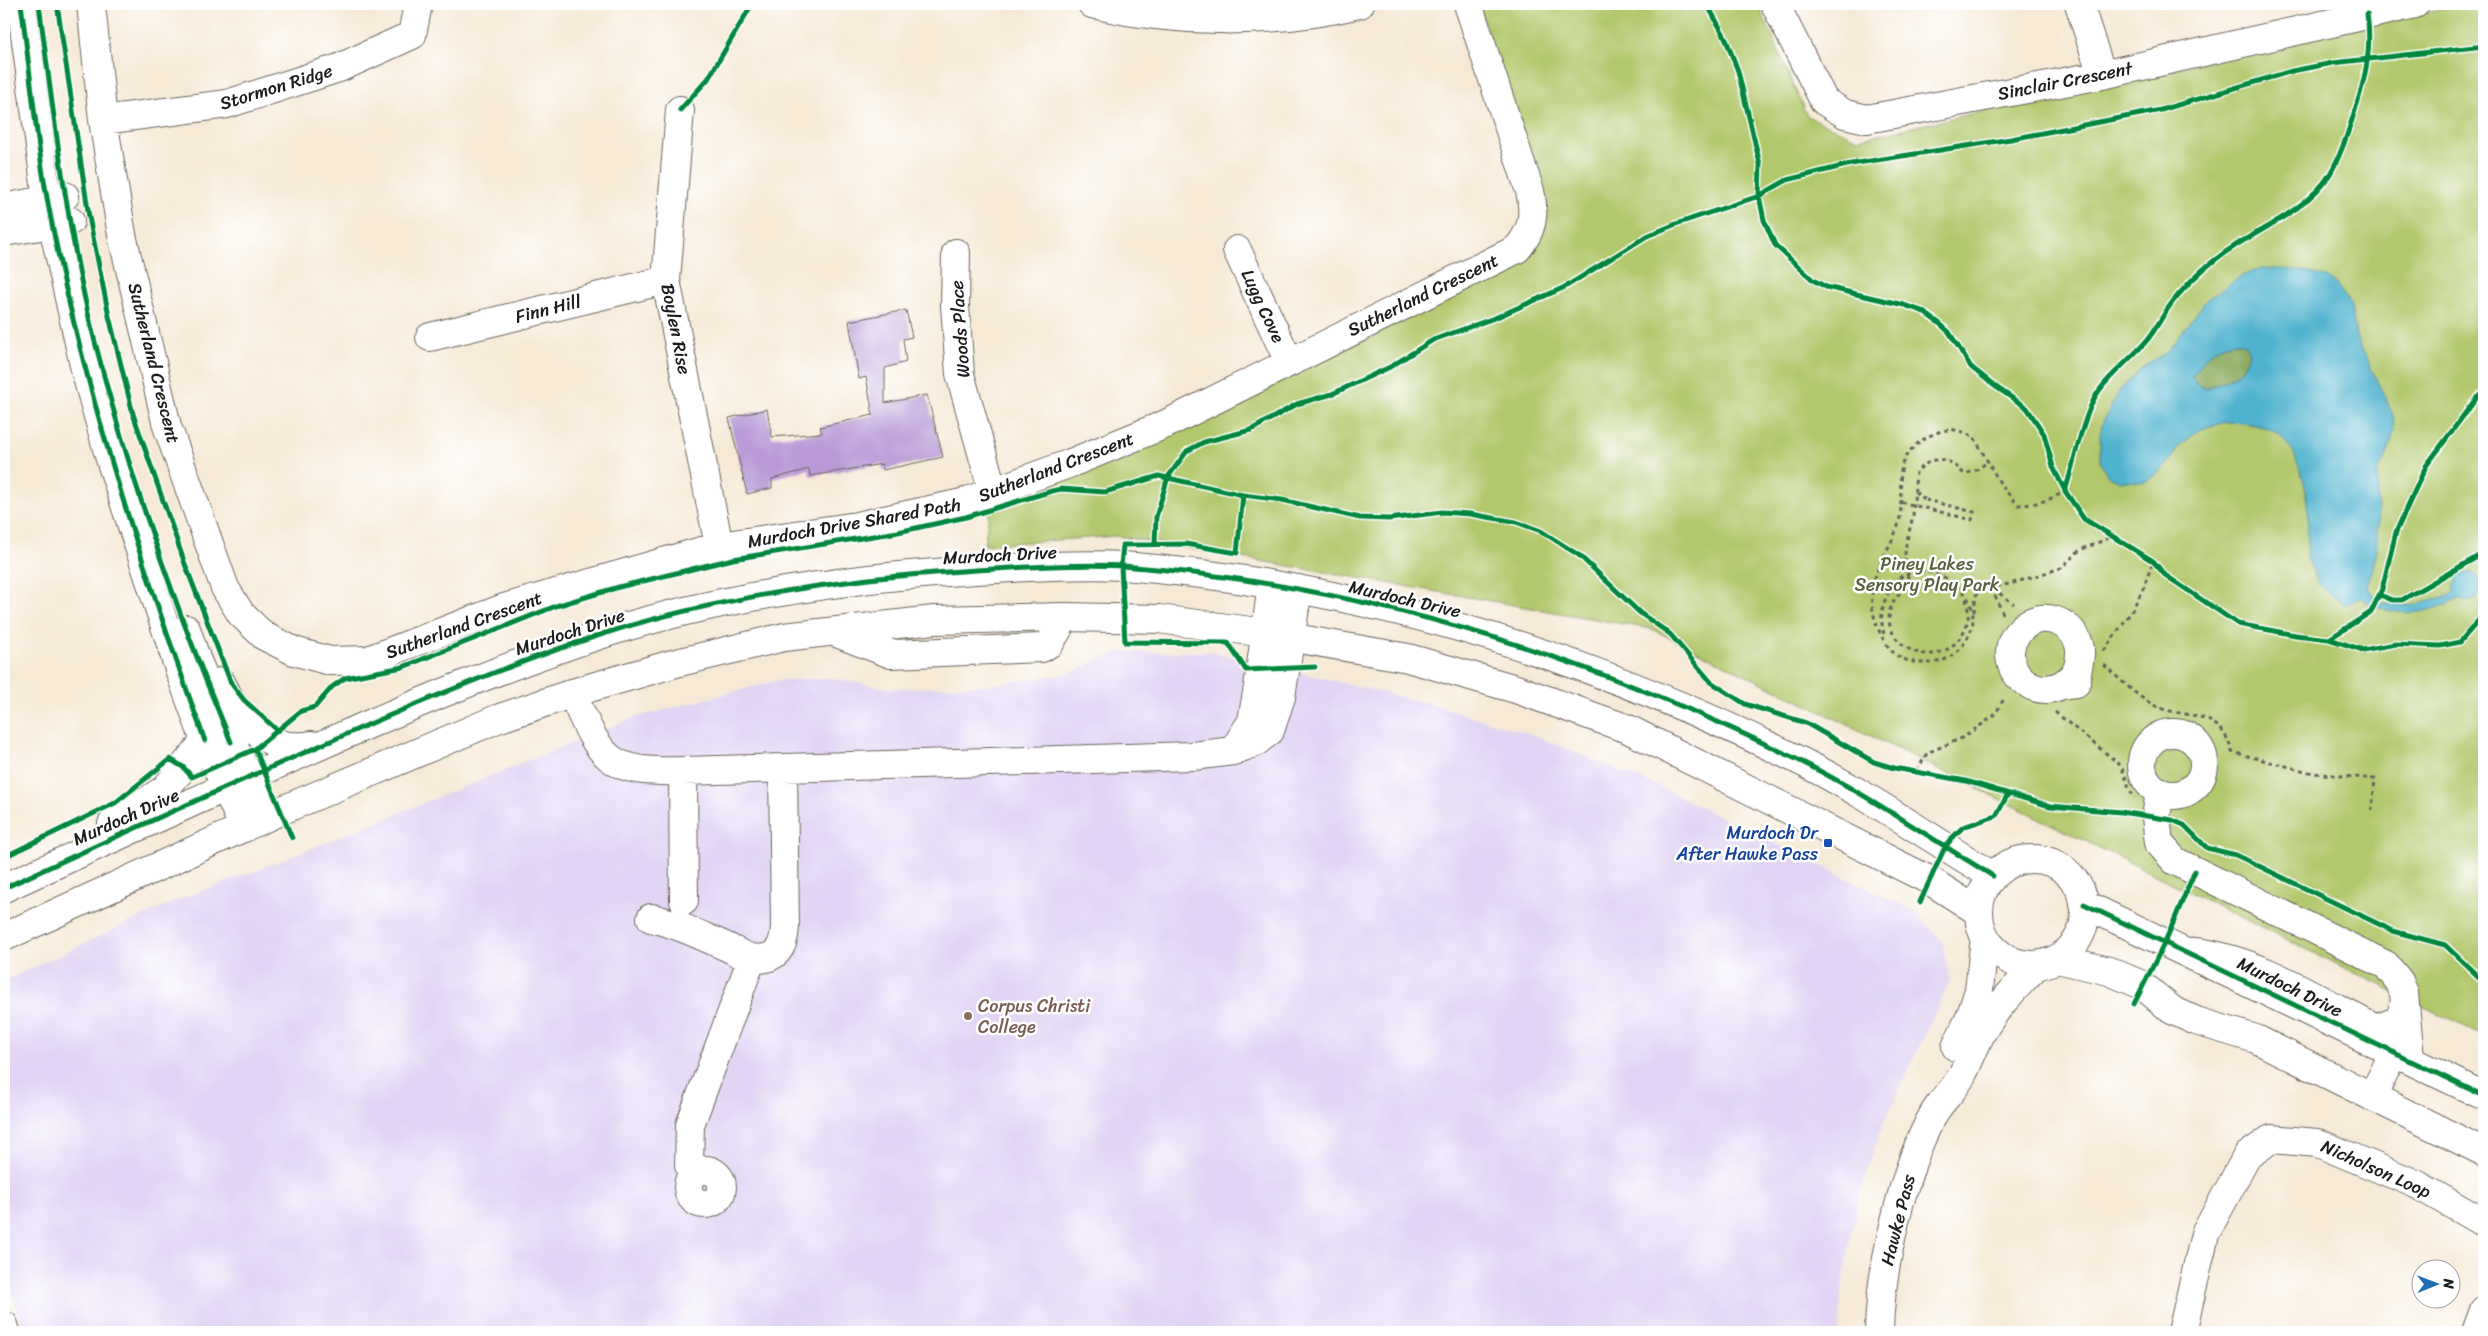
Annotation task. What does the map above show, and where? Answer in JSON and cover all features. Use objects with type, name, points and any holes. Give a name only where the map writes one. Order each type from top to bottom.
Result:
[{"type":"main road","points":[[21,4],[85,370],[110,459],[205,741],[237,781]]},
{"type":"main road","points":[[39,4],[58,210],[127,454],[237,781],[255,823]]},
{"type":"main road","name":"Sutherland Crescent","points":[[91,4],[103,120],[122,236],[167,426],[225,588],[241,614],[264,636],[294,651],[330,661],[368,660],[504,608],[720,546],[857,526],[925,512],[992,492],[1166,424],[1517,249],[1529,232],[1534,210],[1530,191],[1468,4]]},
{"type":"main road","name":"Stormon Ridge","points":[[103,120],[227,104],[339,68],[412,35],[418,4]]},
{"type":"main road","points":[[1092,4],[1158,16],[1202,20],[1271,17],[1360,4]]},
{"type":"main road","name":"Sinclair Crescent","points":[[1775,4],[1824,101],[1845,114],[1867,120],[2102,76],[2401,5]]},
{"type":"main road","points":[[2079,4],[2102,76]]},
{"type":"main road","name":"Boylen Rise","points":[[680,110],[666,280],[720,546]]},
{"type":"main road","points":[[4,208],[58,210]]},
{"type":"main road","points":[[4,232],[58,210]]},
{"type":"main road","name":"Lugg Cove","points":[[1237,250],[1289,362]]},
{"type":"main road","name":"Woods Place","points":[[956,252],[955,306],[960,374],[992,492]]},
{"type":"main road","name":"Finn Hill","points":[[430,338],[666,280]]},
{"type":"main road","name":"Murdoch Drive","points":[[4,886],[432,696],[614,630],[726,600],[796,588],[931,572],[1095,565],[1177,572],[1285,587],[1445,622],[1537,650],[1674,703],[1827,775],[1885,807],[1993,876]]},
{"type":"main road","points":[[572,693],[588,731],[606,755],[615,764],[635,771],[1193,756],[1233,751],[1256,742],[1270,731],[1281,697],[1278,635],[1285,587]]},
{"type":"main road","points":[[178,605],[207,653],[232,705],[259,734],[276,745],[294,748],[328,742]]},
{"type":"main road","points":[[4,937],[255,823],[497,719],[572,693],[676,663],[784,637],[934,620],[1065,617],[1159,619],[1278,635],[1408,658],[1516,689],[1628,729],[1929,880],[1982,925]]},
{"type":"main road","points":[[4,886],[104,829],[165,789],[205,741]]},
{"type":"main road","points":[[651,918],[669,922],[752,958],[769,956],[780,950],[784,942],[783,768]]},
{"type":"main road","points":[[683,771],[684,901]]},
{"type":"main road","points":[[2152,808],[2159,843],[2176,861],[2386,965],[2399,980],[2404,993],[2404,1037],[2372,1097]]},
{"type":"main road","points":[[2047,962],[2067,952],[2082,930],[2084,904],[2080,890],[2071,877],[2060,867],[2047,861],[2032,859],[2004,866],[1993,876],[1981,896],[1982,925],[1994,950],[2007,959],[2021,964],[2047,962],[2109,970],[2142,985],[2172,1010],[2196,1022],[2256,1038],[2484,1152]]},
{"type":"main road","name":"Murdoch Drive","points":[[2084,904],[2184,950],[2404,1037],[2484,1096]]},
{"type":"main road","points":[[4,956],[74,906]]},
{"type":"main road","name":"Hawke Pass","points":[[1935,1112],[1946,1070],[1971,1015],[1979,990],[1982,925]]},
{"type":"main road","points":[[2184,950],[2216,955],[2255,966],[2376,1029],[2399,1020],[2404,1037]]},
{"type":"main road","points":[[693,1174],[689,1166],[690,1125],[752,958]]},
{"type":"main road","name":"Hawke Pass","points":[[1879,1332],[1882,1293],[1899,1206],[1917,1148],[1935,1112],[1960,1078],[1982,1033],[1998,1007],[2047,962]]},
{"type":"main road","name":"Nicholson Loop","points":[[2182,1332],[2205,1234],[2247,1156],[2271,1138],[2318,1143],[2416,1184],[2484,1223]]},
{"type":"main road","points":[[2476,1332],[2484,1310]]},
{"type":"main road","points":[[4,1325],[6,1332]]},
{"type":"path","points":[[2067,493],[2046,500],[2018,505],[2001,485],[1974,436],[1956,430],[1934,434],[1912,449],[1902,464],[1898,525],[1884,553],[1872,593],[1873,615],[1884,637],[1897,655],[1914,662],[1941,661],[1950,657],[1967,641],[1972,628],[1976,595],[1991,587],[2019,582],[2061,568],[2080,550],[2114,536]]},
{"type":"path","points":[[1966,596],[1968,618],[1963,634],[1954,645],[1944,652],[1929,654],[1911,651],[1900,645],[1889,624],[1889,613],[1894,599],[1910,586],[1904,563],[1915,492],[1916,472],[1926,462],[1942,458],[1956,464],[1964,474],[1975,471],[1989,461]]},
{"type":"path","points":[[2067,493],[2068,482]]},
{"type":"path","points":[[2061,483],[2067,493]]},
{"type":"path","points":[[1901,500],[1972,520],[1974,512],[1926,500],[1915,492]]},
{"type":"path","points":[[2106,532],[2121,541]]},
{"type":"path","points":[[2145,556],[2159,568]]},
{"type":"path","points":[[2104,652],[2131,612],[2144,587],[2153,561]]},
{"type":"path","points":[[1884,637],[1881,624],[1884,598],[1899,578],[1912,571],[1925,570],[1946,577],[1966,596],[1973,613]]},
{"type":"path","points":[[2079,672],[2152,705],[2203,717],[2218,728],[2229,741],[2232,752],[2312,773],[2375,779],[2372,810]]},
{"type":"path","points":[[1917,771],[1926,753],[1962,738],[1994,716],[2007,693]]},
{"type":"path","points":[[2051,709],[2118,763],[2123,769],[2128,790],[2139,803],[2152,808]]},
{"type":"path","points":[[1909,770],[1924,772]]},
{"type":"shaded area","name":"Corpus Christi College","points":[[1117,652],[1214,652],[1431,704],[1536,736],[1655,785],[1916,912],[1942,941],[1950,981],[1882,1126],[1858,1199],[1842,1289],[1839,1332],[22,1332],[4,1254],[4,981],[173,902],[265,867],[633,718],[780,680],[831,678],[891,689],[988,685],[1067,674]]},
{"type":"green space","name":"Piney Lakes Sensory Play Park","points":[[1483,4],[1758,4],[1807,116],[1858,139],[2466,4],[2484,4],[2484,1036],[1652,629],[1117,536],[984,545],[991,502],[1517,257],[1537,241],[1541,236],[1545,223],[1545,204],[1481,12]]},
{"type":"green space","points":[[2241,342],[2245,344],[2249,352],[2247,360],[2239,371],[2228,379],[2206,388],[2197,385],[2191,376],[2207,356],[2224,344]]},
{"type":"water","points":[[2261,268],[2298,270],[2327,277],[2337,285],[2351,306],[2356,336],[2393,415],[2394,431],[2387,456],[2378,471],[2377,550],[2368,588],[2379,602],[2398,605],[2417,604],[2454,592],[2454,584],[2458,576],[2471,572],[2479,581],[2480,587],[2477,598],[2466,602],[2459,599],[2421,612],[2397,612],[2372,605],[2360,598],[2345,605],[2318,584],[2307,557],[2308,511],[2304,481],[2293,452],[2280,435],[2268,428],[2245,423],[2225,422],[2201,429],[2179,446],[2173,457],[2158,474],[2144,482],[2121,481],[2108,476],[2100,462],[2100,434],[2103,422],[2120,390],[2143,366],[2167,352],[2207,299],[2244,275]],"holes":[[[2241,342],[2245,344],[2249,352],[2247,360],[2234,376],[2207,388],[2197,385],[2192,376],[2212,352],[2224,344]]]},
{"type":"building","points":[[906,310],[912,337],[903,339],[906,362],[885,368],[885,403],[927,395],[943,457],[883,470],[882,464],[810,476],[809,469],[772,479],[772,488],[747,494],[729,418],[767,409],[772,437],[822,433],[820,427],[873,415],[866,377],[859,379],[849,321]]},
{"type":"cycle path","points":[[21,4],[38,142],[47,197],[82,356],[139,550],[205,741]]},
{"type":"cycle path","points":[[39,4],[69,216],[95,342],[123,444],[156,545],[173,595],[231,742]]},
{"type":"cycle path","points":[[57,4],[89,217],[109,316],[133,414],[185,564],[231,683],[244,700],[277,730]]},
{"type":"cycle path","points":[[680,110],[708,79],[752,4]]},
{"type":"cycle path","points":[[1707,4],[1725,37],[1738,71],[1760,164],[1759,196],[1764,220],[1775,245],[1813,280],[1826,287],[1904,305],[1922,311],[1939,323],[1949,332],[1971,367],[2027,408],[2044,434],[2053,467],[2065,491],[2084,519],[2153,561],[2165,575],[2238,624],[2295,635],[2329,639],[2363,650],[2396,644],[2440,646],[2460,642],[2484,614]]},
{"type":"cycle path","points":[[2065,491],[2084,423],[2093,401],[2111,377],[2148,339],[2175,298],[2193,279],[2232,247],[2290,213],[2312,195],[2330,174],[2345,141],[2363,84],[2369,38],[2367,14]]},
{"type":"cycle path","points":[[1155,543],[1156,517],[1168,477],[1187,451],[1204,442],[1251,430],[1297,404],[1332,394],[1390,367],[1433,340],[1497,317],[1565,287],[1647,236],[1676,224],[1759,196],[1787,180],[1851,164],[2011,139],[2161,110],[2292,71],[2333,63],[2484,46]]},
{"type":"cycle path","points":[[2329,639],[2371,612],[2382,589],[2396,532],[2426,466],[2478,396],[2484,391]]},
{"type":"cycle path","name":"Murdoch Drive Shared Path","points":[[4,857],[115,803],[170,759],[183,767],[192,777],[255,749],[301,711],[315,707],[332,687],[345,678],[403,667],[556,606],[619,587],[733,559],[898,532],[966,517],[1061,489],[1105,492],[1159,476],[1243,495],[1282,500],[1360,518],[1389,519],[1442,512],[1470,514],[1516,522],[1541,531],[1580,556],[1640,613],[1670,634],[1711,682],[1745,704],[1806,723],[1874,762],[1894,768],[1966,781],[2050,806],[2121,812],[2172,820],[2184,825],[2207,848],[2236,855],[2393,931],[2445,945],[2484,982]]},
{"type":"cycle path","points":[[1243,495],[1237,553],[1186,544],[1123,545],[1121,566],[1125,642],[1228,643],[1246,670],[1315,667]]},
{"type":"cycle path","points":[[2380,595],[2392,600],[2402,600],[2484,553]]},
{"type":"cycle path","points":[[4,888],[251,776],[436,696],[539,656],[641,622],[705,606],[803,588],[869,579],[1028,567],[1087,565],[1123,566],[1210,575],[1297,589],[1382,607],[1467,630],[1550,656],[1632,686],[1713,720],[1792,757],[1844,784],[1993,876]]},
{"type":"cycle path","points":[[255,749],[292,838]]},
{"type":"cycle path","points":[[1920,902],[1945,847],[1953,837],[1963,827],[1996,816],[2008,794]]},
{"type":"cycle path","points":[[2134,1004],[2165,942],[2195,871]]},
{"type":"cycle path","points":[[2084,904],[2484,1096]]},
{"type":"place","name":"Murdoch Dr After Hawke Pass","points":[[1828,843]]},
{"type":"place","name":"Corpus Christi College","points":[[968,1016]]}]
